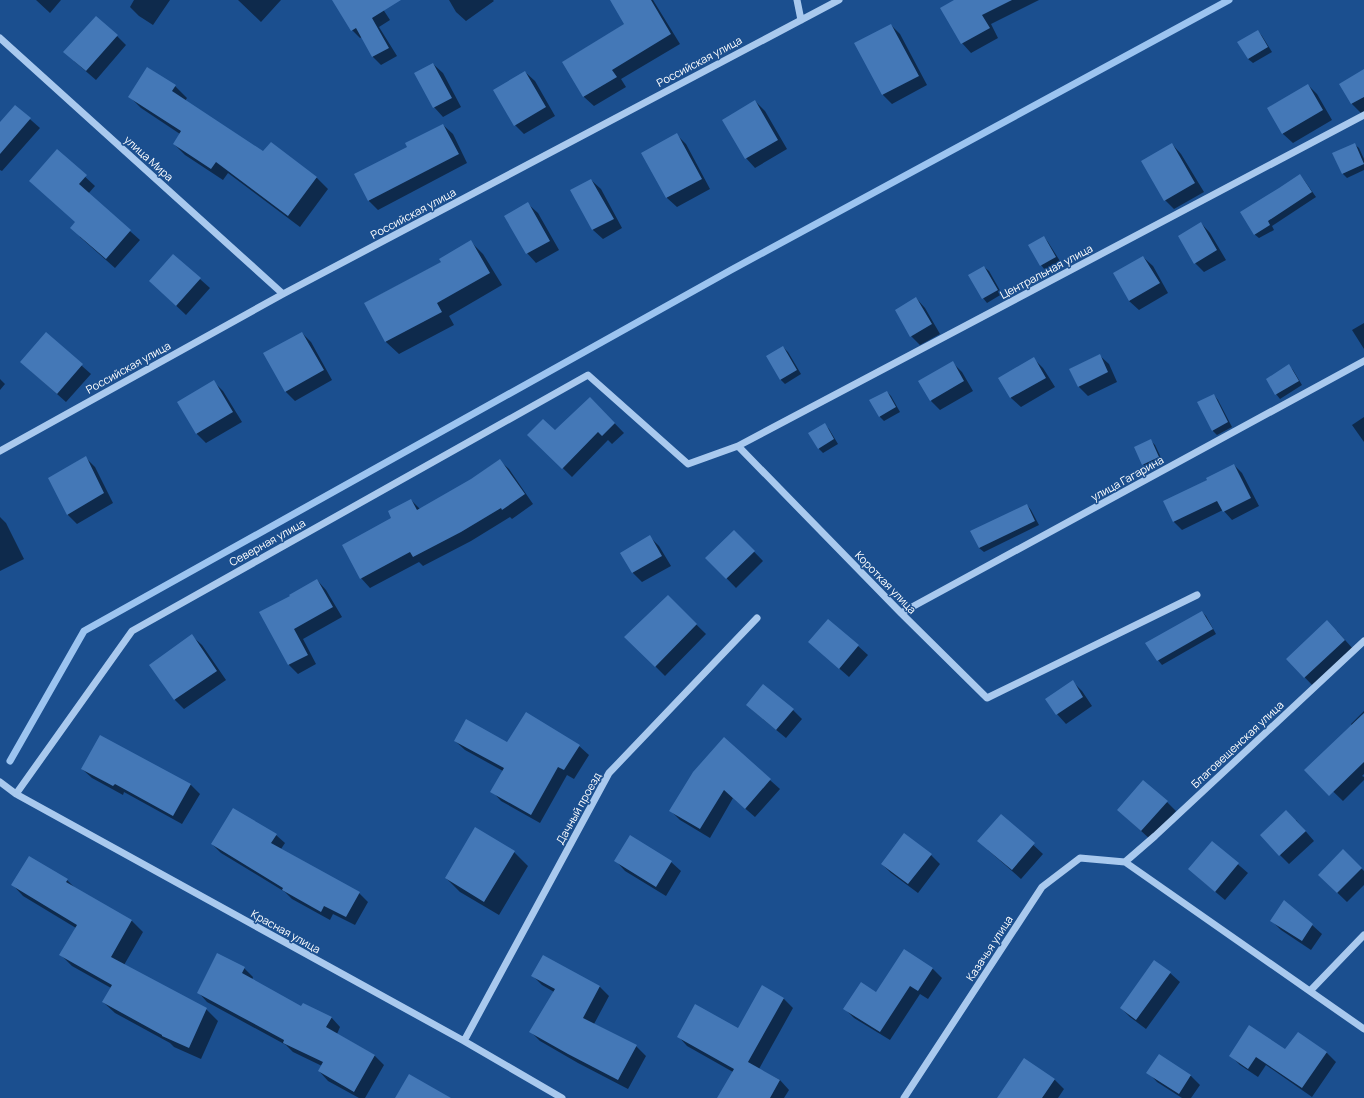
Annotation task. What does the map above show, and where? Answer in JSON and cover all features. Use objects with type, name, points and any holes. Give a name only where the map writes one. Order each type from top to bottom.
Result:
[{"type":"street","points":[[797,0],[801,20]]},
{"type":"street","name":"Российская улица","points":[[0,451],[283,294],[839,0]]},
{"type":"street","name":"улица Мира","points":[[0,38],[283,294]]},
{"type":"street","name":"Центральная улица","points":[[738,446],[1364,115]]},
{"type":"street","name":"улица Гагарина","points":[[901,613],[1364,361]]},
{"type":"street","name":"Северная улица","points":[[16,794],[132,631],[588,375],[688,464],[738,446]]},
{"type":"street","name":"Короткая улица","points":[[738,446],[901,613],[987,698],[1197,595]]},
{"type":"street","name":"Дачный проезд","points":[[464,1041],[609,773],[756,618]]},
{"type":"street","name":"Благовещенская улица","points":[[1125,862],[1155,836],[1364,641]]},
{"type":"street","name":"Красная улица","points":[[0,782],[16,794],[464,1041],[562,1098]]},
{"type":"street","name":"Казачья улица","points":[[904,1098],[1042,887],[1080,858],[1125,862]]},
{"type":"street","points":[[1125,862],[1364,1029]]},
{"type":"street","points":[[1310,991],[1364,935]]},
{"type":"building","points":[[332,0],[401,0],[372,18],[389,48],[372,57],[356,28],[351,31]]},
{"type":"building","points":[[610,0],[651,0],[671,34],[612,70],[617,77],[583,97],[562,62],[624,24]]},
{"type":"building","points":[[954,0],[1012,0],[982,15],[990,28],[961,44],[940,8]]},
{"type":"building","points":[[96,16],[118,35],[86,71],[63,52]]},
{"type":"building","points":[[891,24],[919,76],[882,95],[854,43]]},
{"type":"building","points":[[1258,30],[1268,47],[1248,59],[1237,42]]},
{"type":"building","points":[[433,63],[452,98],[433,108],[414,73]]},
{"type":"building","points":[[147,67],[176,85],[172,91],[263,151],[271,142],[317,177],[288,216],[216,162],[211,169],[173,144],[181,131],[128,97]]},
{"type":"building","points":[[1364,69],[1364,97],[1351,104],[1339,84]]},
{"type":"building","points":[[525,71],[546,107],[514,126],[493,90]]},
{"type":"building","points":[[1308,84],[1323,110],[1282,134],[1267,108]]},
{"type":"building","points":[[755,100],[778,140],[745,159],[722,120]]},
{"type":"building","points":[[15,105],[31,118],[0,154],[0,122]]},
{"type":"building","points":[[443,124],[459,154],[368,201],[354,174],[407,147],[405,143]]},
{"type":"building","points":[[677,133],[702,179],[666,198],[641,153]]},
{"type":"building","points":[[1172,143],[1195,183],[1164,201],[1141,161]]},
{"type":"building","points":[[1355,143],[1364,164],[1342,174],[1332,153]]},
{"type":"building","points":[[57,149],[87,175],[79,184],[131,230],[106,259],[70,228],[75,222],[29,181]]},
{"type":"building","points":[[1300,174],[1312,192],[1268,221],[1270,225],[1254,235],[1240,212]]},
{"type":"building","points":[[591,179],[614,219],[592,230],[570,190]]},
{"type":"building","points":[[528,202],[550,241],[526,254],[504,216]]},
{"type":"building","points":[[1201,222],[1217,250],[1194,264],[1178,236]]},
{"type":"building","points":[[1044,236],[1056,257],[1040,266],[1028,245]]},
{"type":"building","points":[[471,240],[490,273],[437,303],[442,312],[385,342],[364,303],[441,262],[439,259]]},
{"type":"building","points":[[173,254],[201,278],[176,306],[149,281]]},
{"type":"building","points":[[1143,256],[1160,283],[1129,301],[1113,273]]},
{"type":"building","points":[[984,266],[998,290],[982,299],[968,275]]},
{"type":"building","points":[[916,297],[932,324],[910,337],[895,310]]},
{"type":"building","points":[[46,332],[83,364],[57,394],[20,362]]},
{"type":"building","points":[[302,332],[324,370],[285,392],[263,353]]},
{"type":"building","points":[[783,346],[797,370],[780,380],[766,356]]},
{"type":"building","points":[[1100,354],[1108,372],[1078,387],[1069,369]]},
{"type":"building","points":[[1034,357],[1046,378],[1010,398],[998,378]]},
{"type":"building","points":[[953,361],[964,381],[930,401],[918,381]]},
{"type":"building","points":[[1289,364],[1299,381],[1275,395],[1266,379]]},
{"type":"building","points":[[214,380],[233,412],[196,434],[177,402]]},
{"type":"building","points":[[887,391],[896,407],[879,417],[869,400]]},
{"type":"building","points":[[1214,394],[1228,422],[1212,431],[1197,402]]},
{"type":"building","points":[[590,397],[615,423],[602,436],[598,432],[562,469],[527,435],[543,419],[555,430]]},
{"type":"building","points":[[825,423],[834,439],[818,449],[808,433]]},
{"type":"building","points":[[1151,439],[1159,457],[1142,465],[1134,447]]},
{"type":"building","points":[[86,456],[104,493],[67,515],[48,478]]},
{"type":"building","points":[[500,459],[525,494],[502,510],[501,508],[461,532],[413,557],[410,552],[360,579],[342,545],[391,518],[388,511],[411,499],[417,510],[471,479]]},
{"type":"building","points":[[1234,464],[1251,498],[1223,512],[1217,501],[1173,522],[1163,501],[1207,480],[1206,478]]},
{"type":"building","points":[[1027,504],[1035,521],[979,548],[970,531]]},
{"type":"building","points":[[734,530],[755,551],[726,579],[705,558]]},
{"type":"building","points":[[650,535],[662,556],[632,573],[620,553]]},
{"type":"building","points":[[317,579],[333,607],[294,629],[308,655],[288,665],[259,612],[290,596],[289,595]]},
{"type":"building","points":[[668,595],[697,624],[655,667],[624,637]]},
{"type":"building","points":[[1202,611],[1213,629],[1157,661],[1145,643]]},
{"type":"building","points":[[828,619],[859,645],[839,669],[808,642]]},
{"type":"building","points":[[1327,620],[1345,640],[1304,678],[1286,659]]},
{"type":"building","points":[[192,634],[217,671],[174,700],[149,665]]},
{"type":"building","points":[[1073,680],[1083,697],[1056,715],[1045,699]]},
{"type":"building","points":[[763,684],[794,709],[776,730],[746,705]]},
{"type":"building","points":[[526,712],[580,745],[564,770],[558,767],[531,815],[490,792],[504,768],[454,741],[466,719],[507,742]]},
{"type":"building","points":[[1364,713],[1364,762],[1329,796],[1304,770]]},
{"type":"building","points":[[100,735],[191,784],[173,816],[115,784],[113,786],[81,769]]},
{"type":"building","points":[[724,737],[771,779],[745,809],[724,790],[700,829],[669,811],[693,772]]},
{"type":"building","points":[[1143,780],[1168,801],[1141,831],[1117,810]]},
{"type":"building","points":[[233,808],[277,834],[271,843],[360,892],[346,917],[324,906],[321,912],[282,890],[283,888],[211,844]]},
{"type":"building","points":[[1286,810],[1306,831],[1279,856],[1260,835]]},
{"type":"building","points":[[1001,814],[1035,843],[1012,870],[977,841]]},
{"type":"building","points":[[475,827],[515,851],[484,902],[445,878]]},
{"type":"building","points":[[904,833],[932,854],[908,884],[881,864]]},
{"type":"building","points":[[630,835],[672,861],[656,887],[614,861]]},
{"type":"building","points":[[1212,841],[1239,863],[1215,892],[1188,869]]},
{"type":"building","points":[[1343,849],[1362,868],[1337,893],[1318,875]]},
{"type":"building","points":[[29,856],[68,879],[66,882],[132,920],[111,957],[207,1008],[189,1048],[162,1036],[102,1002],[112,985],[59,955],[77,925],[11,885]]},
{"type":"building","points":[[1284,900],[1313,924],[1302,941],[1270,921]]},
{"type":"building","points":[[904,949],[933,968],[918,991],[910,986],[880,1032],[843,1009],[861,982],[876,992]]},
{"type":"building","points":[[217,953],[245,967],[242,973],[301,1006],[303,1003],[332,1017],[326,1027],[375,1055],[354,1092],[318,1071],[323,1062],[283,1043],[284,1040],[197,993]]},
{"type":"building","points":[[543,955],[600,986],[583,1018],[637,1045],[618,1080],[529,1032],[555,989],[531,976]]},
{"type":"building","points":[[1154,960],[1171,972],[1136,1020],[1120,1008]]},
{"type":"building","points":[[762,985],[784,998],[748,1062],[780,1080],[770,1098],[717,1098],[734,1069],[677,1037],[695,1004],[738,1028]]},
{"type":"building","points":[[1249,1025],[1285,1049],[1298,1032],[1327,1052],[1302,1088],[1256,1057],[1248,1069],[1229,1056]]},
{"type":"building","points":[[1159,1054],[1191,1075],[1179,1094],[1146,1073]]},
{"type":"building","points":[[1024,1058],[1055,1079],[1042,1098],[997,1098]]},
{"type":"building","points":[[409,1074],[451,1098],[395,1098]]},
{"type":"waterway","points":[[10,761],[84,631],[731,270],[1229,0]]}]
